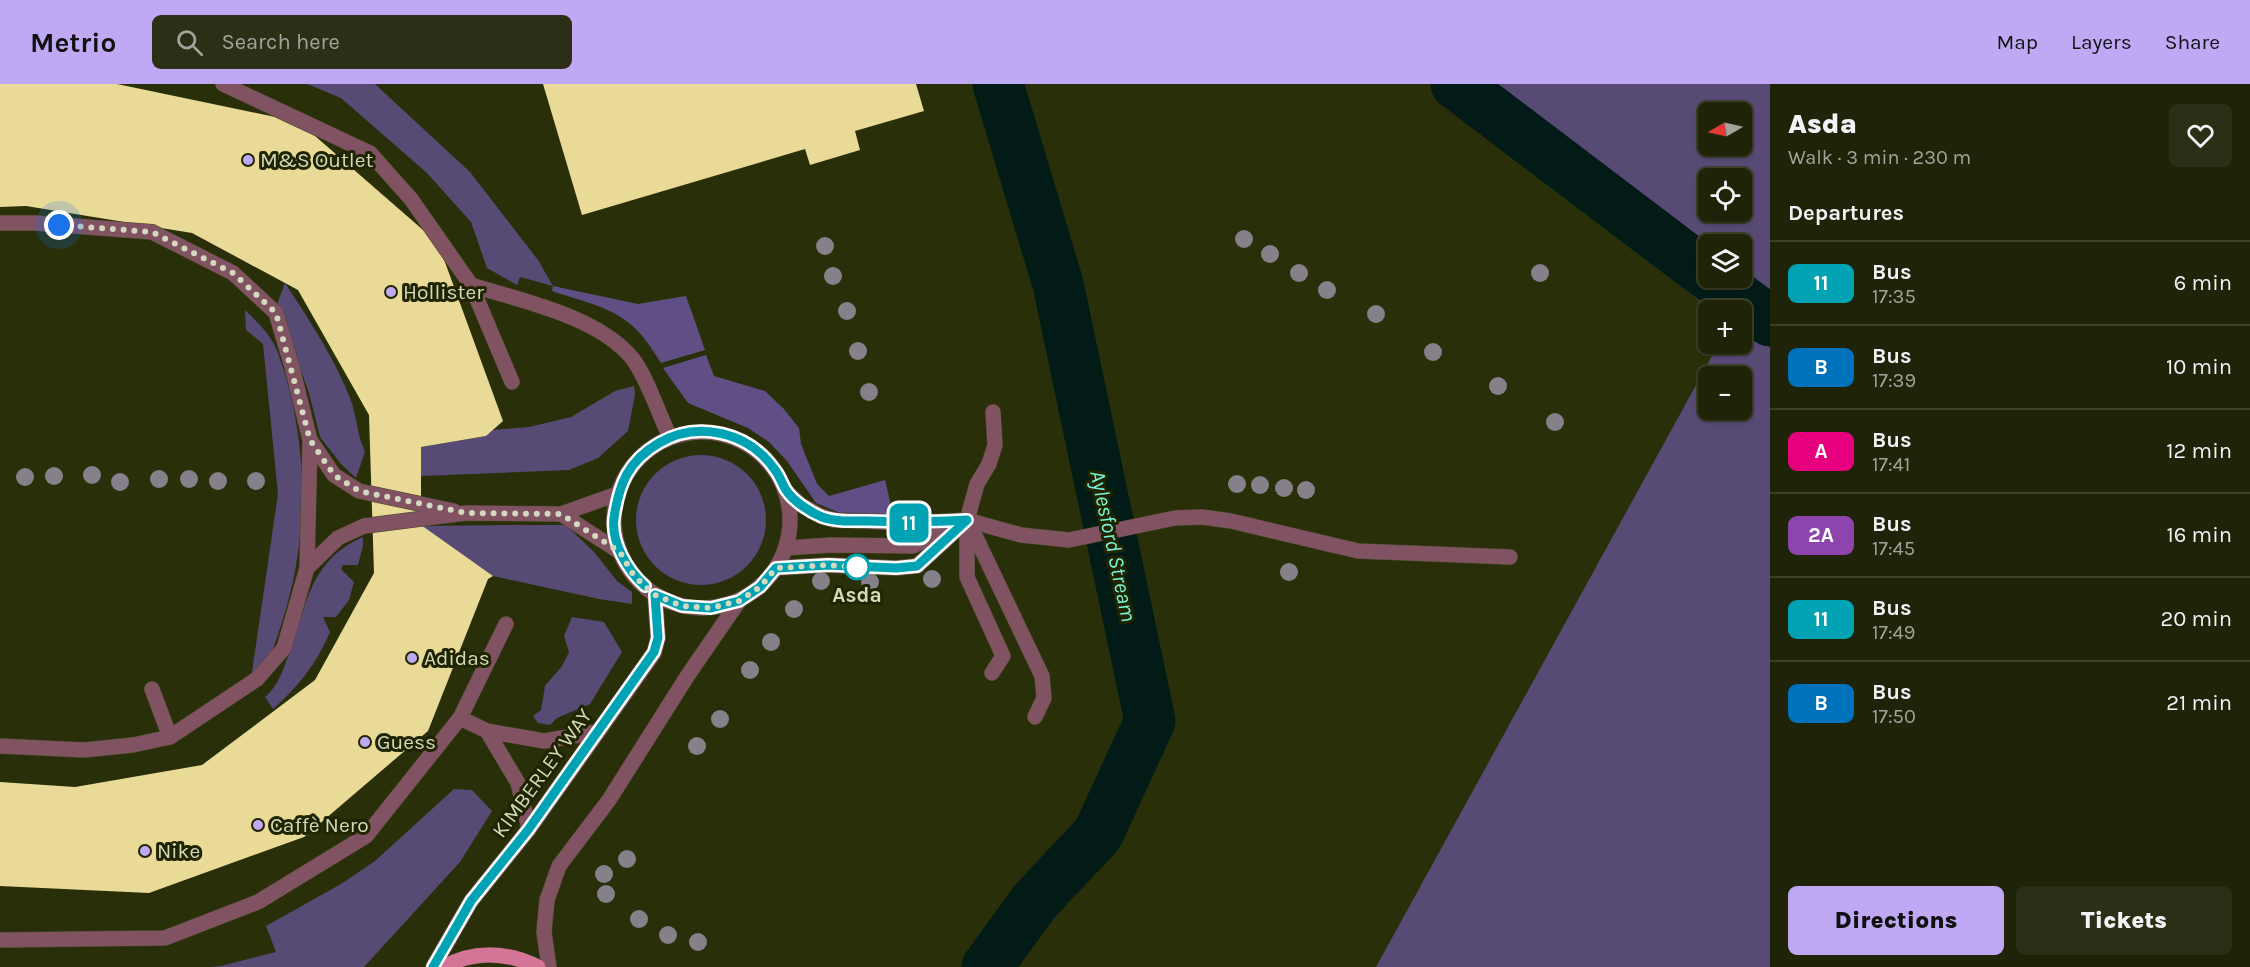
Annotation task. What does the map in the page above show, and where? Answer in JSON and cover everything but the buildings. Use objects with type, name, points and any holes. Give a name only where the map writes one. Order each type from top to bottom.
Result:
[{"type":"main road","points":[[444,967],[457,960],[489,954],[521,958],[538,967]]},
{"type":"street","points":[[223,84],[244,88],[370,153],[411,199],[471,285],[512,382]]},
{"type":"street","points":[[0,223],[36,223],[152,232],[233,273],[276,313],[310,440],[307,568],[284,648],[257,679],[170,737],[133,745],[84,750],[0,746]]},
{"type":"street","points":[[471,285],[584,322],[614,340],[633,360],[670,437]]},
{"type":"street","points":[[992,674],[1003,656],[967,578],[967,520],[977,484],[989,464],[995,445],[993,412]]},
{"type":"street","points":[[693,431],[717,432],[740,439],[760,452],[776,471],[787,492],[790,530],[786,548],[776,568],[760,587],[739,601],[711,608],[682,606],[655,595],[634,576],[620,552],[614,523],[618,494],[629,470],[647,450],[670,437],[693,431]]},
{"type":"street","points":[[310,440],[334,475],[359,491],[466,513]]},
{"type":"street","points":[[787,492],[801,505],[820,516],[834,520],[911,523],[967,520],[1021,535],[1069,540],[1175,518],[1202,517],[1231,521],[1358,551],[1510,556]]},
{"type":"street","points":[[307,568],[338,538],[364,526],[466,513],[561,514],[618,494]]},
{"type":"street","points":[[561,514],[620,552]]},
{"type":"street","points":[[786,548],[913,546],[967,520]]},
{"type":"street","points":[[776,568],[828,565],[896,568],[917,566],[967,520]]},
{"type":"street","points":[[967,520],[1042,676],[1044,698],[1035,717]]},
{"type":"street","name":"KIMBERLEY WAY","points":[[433,967],[471,901],[528,830],[654,652],[658,638],[655,595]]},
{"type":"street","points":[[549,967],[544,932],[547,900],[559,866],[609,800],[688,675],[739,601]]},
{"type":"street","points":[[0,940],[165,938],[258,902],[366,836],[460,718],[506,624]]},
{"type":"street","points":[[152,688],[170,737]]},
{"type":"street","points":[[460,718],[487,731],[544,741],[597,732]]},
{"type":"street","points":[[487,731],[518,783],[528,830]]},
{"type":"shaded area","points":[[307,84],[375,84],[470,172],[538,260],[553,286],[520,277],[517,285],[487,268],[471,222],[427,173],[341,98]]},
{"type":"shaded area","points":[[1439,84],[1770,84],[1770,967],[1376,967],[1698,382],[1698,420],[1752,420],[1752,366],[1707,366],[1713,354],[1752,354],[1752,300],[1698,300]]},
{"type":"shaded area","points":[[285,283],[329,354],[350,398],[365,452],[356,478],[341,464],[320,437],[309,393],[277,304]]},
{"type":"shaded area","points":[[553,286],[638,304],[686,296],[705,350],[661,363],[643,337],[621,317],[552,291]]},
{"type":"shaded area","points":[[245,310],[268,334],[278,353],[296,419],[302,487],[298,556],[282,622],[272,652],[263,668],[257,674],[244,680],[252,672],[278,494],[263,344],[246,330]]},
{"type":"shaded area","points":[[706,355],[714,376],[765,391],[783,408],[799,428],[801,444],[817,484],[829,496],[885,480],[890,501],[890,515],[840,513],[816,503],[787,461],[769,442],[748,428],[688,403],[663,368]]},
{"type":"shaded area","points":[[634,386],[635,395],[628,431],[598,458],[569,470],[421,476],[421,447],[486,436],[492,430],[529,427],[571,417],[615,391]]},
{"type":"shaded area","points":[[701,455],[726,460],[747,474],[761,495],[766,520],[761,545],[747,566],[726,580],[701,585],[676,580],[655,566],[641,545],[636,520],[641,495],[655,474],[676,460]]},
{"type":"shaded area","points":[[566,525],[594,552],[617,581],[632,592],[632,604],[493,576],[421,526]]},
{"type":"shaded area","points":[[363,537],[358,565],[343,565],[341,569],[354,582],[349,600],[336,617],[323,617],[330,632],[319,654],[299,683],[273,709],[265,697],[282,672],[311,589],[330,560],[344,547]]},
{"type":"shaded area","points":[[572,617],[604,622],[622,652],[590,704],[557,718],[550,725],[538,723],[533,716],[541,710],[545,686],[562,666],[569,652],[564,636]]},
{"type":"shaded area","points":[[454,789],[472,790],[492,811],[460,862],[364,967],[209,967],[276,952],[266,926],[341,884],[375,861]]},
{"type":"waterway","name":"Aylesford Stream","points":[[987,967],[1035,901],[1098,834],[1150,721],[1058,284],[998,84]]},
{"type":"waterway","points":[[1456,84],[1698,267]]},
{"type":"waterway","points":[[1725,288],[1770,321]]},
{"type":"bus line","name":"11","points":[[433,967],[471,901],[528,830],[654,652],[658,638],[655,595],[682,606],[711,608],[739,601],[760,587],[776,568],[828,565],[896,568],[917,566],[967,520],[911,523],[834,520],[820,516],[801,505],[787,492],[776,471],[760,452],[740,439],[717,432],[693,431],[670,437],[647,450],[629,470],[618,494],[614,523],[620,552],[634,576],[645,586]]},
{"type":"place","name":"M&S Outlet","points":[[248,160]]},
{"type":"place","name":"Hollister","points":[[391,292]]},
{"type":"place","name":"Asda","points":[[857,567]]},
{"type":"place","name":"Adidas","points":[[412,658]]},
{"type":"place","name":"Guess","points":[[365,742]]},
{"type":"place","name":"Caffè Nero","points":[[258,825]]},
{"type":"place","name":"Nike","points":[[145,851]]},
{"type":"route","points":[[59,225],[152,232],[233,273],[276,313],[310,440],[334,475],[359,491],[466,513],[561,514],[620,552],[634,576],[655,595],[682,606],[711,608],[739,601],[760,587],[776,568],[828,565],[857,567]]}]
